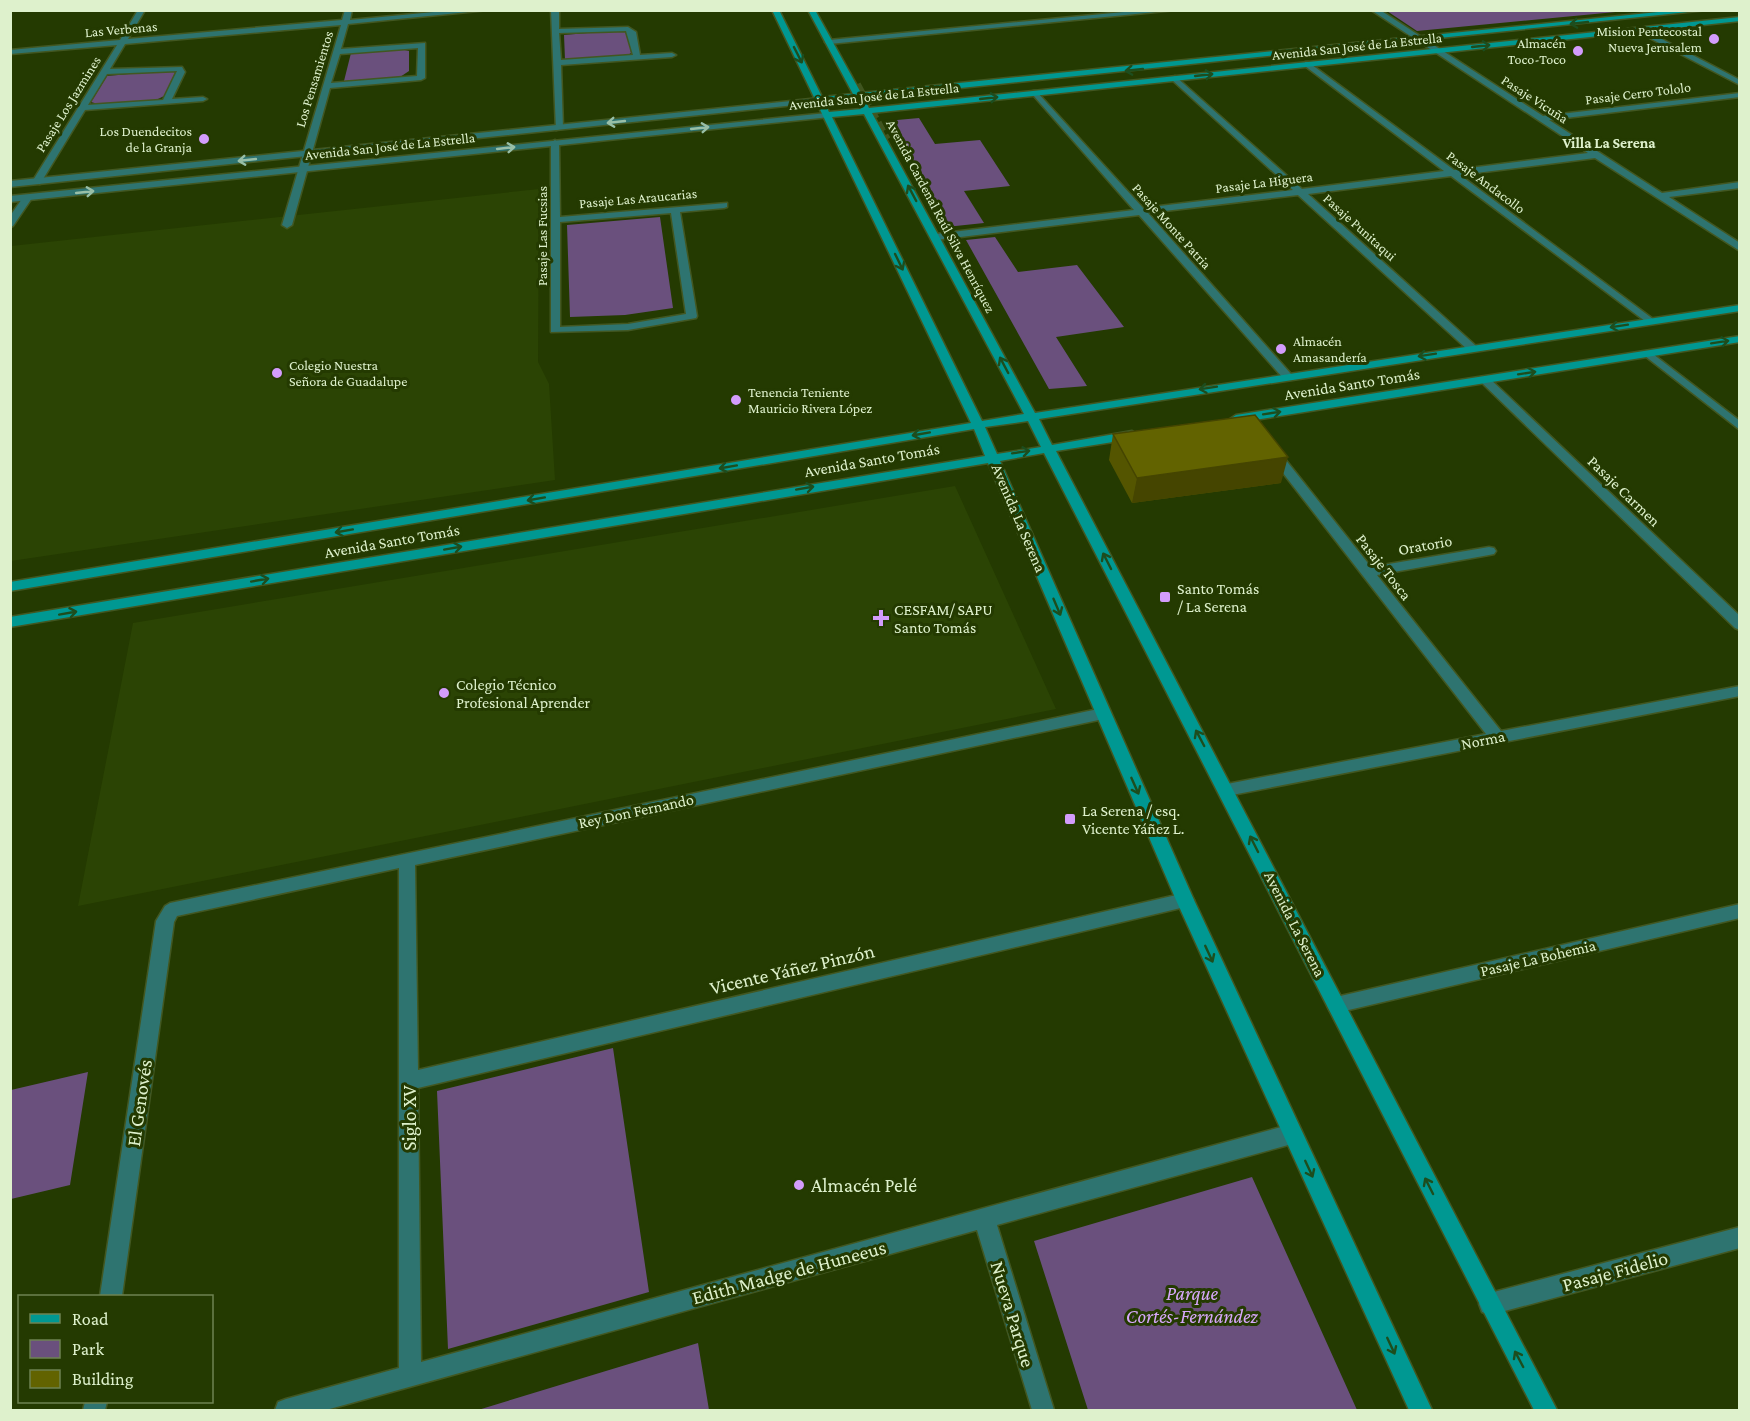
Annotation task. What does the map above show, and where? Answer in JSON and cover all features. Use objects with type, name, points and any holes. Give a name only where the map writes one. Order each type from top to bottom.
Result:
[{"type":"main road","points":[[775,10],[990,451]]},
{"type":"main road","name":"Avenida Cardenal Raúl Silva Henríquez","points":[[811,10],[868,111],[1046,443]]},
{"type":"main road","name":"Avenida San José de La Estrella","points":[[820,100],[1704,10]]},
{"type":"main road","name":"Avenida San José de La Estrella","points":[[827,115],[1740,19]]},
{"type":"main road","name":"Avenida Santo Tomás","points":[[10,587],[1031,416],[1740,308]]},
{"type":"main road","name":"Avenida Santo Tomás","points":[[1223,421],[1740,339]]},
{"type":"main road","name":"Avenida Santo Tomás","points":[[10,622],[990,451],[1145,433]]},
{"type":"main road","name":"Avenida La Serena","points":[[1046,443],[1546,1410]]},
{"type":"main road","name":"Avenida La Serena","points":[[990,451],[1185,900],[1421,1410]]},
{"type":"street","name":"Pasaje Los Jazmines","points":[[37,182],[142,10]]},
{"type":"street","name":"Los Pensamientos","points":[[287,225],[349,10]]},
{"type":"street","name":"Las Verbenas","points":[[10,52],[484,10]]},
{"type":"street","points":[[555,10],[558,128]]},
{"type":"street","points":[[829,42],[1118,13],[1173,10]]},
{"type":"street","name":"Pasaje Vicuña","points":[[1374,10],[1740,248]]},
{"type":"street","points":[[556,32],[628,28],[632,32],[637,57]]},
{"type":"street","points":[[1639,29],[1740,82]]},
{"type":"street","points":[[327,86],[421,78],[422,45],[337,52]]},
{"type":"street","points":[[557,63],[672,55]]},
{"type":"street","name":"Pasaje Andacollo","points":[[1308,64],[1649,321]]},
{"type":"street","points":[[104,72],[179,69],[181,72],[166,102]]},
{"type":"street","name":"Pasaje Punitaqui","points":[[1175,78],[1472,348]]},
{"type":"street","name":"Pasaje Monte Patria","points":[[1036,93],[1287,376]]},
{"type":"street","name":"Pasaje Cerro Tololo","points":[[1540,118],[1740,95]]},
{"type":"street","points":[[82,108],[203,99]]},
{"type":"street","name":"Avenida San José de La Estrella","points":[[10,184],[820,100]]},
{"type":"street","name":"Avenida San José de La Estrella","points":[[10,199],[827,115]]},
{"type":"street","name":"Pasaje Las Fucsias","points":[[555,143],[555,330],[628,327],[692,316],[675,210]]},
{"type":"street","name":"Pasaje La Higuera","points":[[936,237],[1596,155]]},
{"type":"street","points":[[1659,196],[1740,185]]},
{"type":"street","points":[[10,224],[27,198]]},
{"type":"street","name":"Pasaje Las Araucarias","points":[[555,220],[724,205]]},
{"type":"street","points":[[1649,354],[1740,427]]},
{"type":"street","name":"Pasaje Carmen","points":[[1485,380],[1740,625]]},
{"type":"street","name":"Pasaje Tosca","points":[[1245,417],[1497,738]]},
{"type":"street","name":"Oratorio","points":[[1367,572],[1489,551]]},
{"type":"street","name":"Norma","points":[[1227,790],[1740,691]]},
{"type":"street","name":"Rey Don Fernando","points":[[171,911],[182,905],[1103,714]]},
{"type":"street","name":"Siglo XV","points":[[407,859],[410,1377]]},
{"type":"street","name":"Vicente Yáñez Pinzón","points":[[408,1081],[1185,900]]},
{"type":"street","name":"El Genovés","points":[[111,1295],[165,921],[171,911]]},
{"type":"street","name":"Pasaje La Bohemia","points":[[1336,1005],[1740,911]]},
{"type":"street","name":"Edith Madge de Huneeus","points":[[295,1409],[1292,1134]]},
{"type":"street","name":"Nueva Parque","points":[[984,1218],[1042,1410]]},
{"type":"street","name":"Pasaje Fidelio","points":[[1490,1304],[1740,1237]]},
{"type":"shaded area","name":"Colegio Nuestra Señora de Guadalupe","points":[[539,189],[538,362],[549,384],[555,480],[11,561],[11,246]]},
{"type":"shaded area","name":"Colegio Técnico Profesional Aprender","points":[[955,486],[1056,709],[78,906],[133,623]]},
{"type":"green space","points":[[1387,11],[1626,11],[1417,31]]},
{"type":"green space","points":[[628,31],[631,53],[625,57],[565,60],[564,35]]},
{"type":"green space","points":[[400,49],[409,51],[409,71],[400,77],[344,81],[351,53]]},
{"type":"green space","points":[[178,71],[164,96],[156,100],[98,104],[91,102],[107,76]]},
{"type":"green space","points":[[919,118],[935,144],[980,140],[1010,186],[964,191],[984,223],[946,227],[886,121]]},
{"type":"green space","points":[[660,217],[673,308],[625,315],[570,317],[567,225]]},
{"type":"green space","points":[[995,237],[1018,272],[1077,265],[1124,327],[1056,337],[1087,386],[1049,389],[966,240]]},
{"type":"green space","points":[[613,1048],[649,1292],[448,1349],[437,1091]]},
{"type":"green space","points":[[88,1072],[70,1185],[11,1199],[11,1090]]},
{"type":"green space","name":"Parque Cortés-Fernández","points":[[1252,1177],[1357,1410],[1088,1410],[1034,1241]]},
{"type":"green space","points":[[698,1343],[709,1410],[478,1410]]},
{"type":"building","points":[[1255,415],[1288,457],[1137,478],[1113,434]]},
{"type":"tunnel","points":[[856,85],[886,140]]},
{"type":"place","name":"Mision Pentecostal Nueva Jerusalem","points":[[1714,39]]},
{"type":"place","name":"Almacén Toco-Toco","points":[[1578,51]]},
{"type":"place","name":"Los Duendecitos de la Granja","points":[[204,139]]},
{"type":"place","name":"Almacén Amasandería","points":[[1281,349]]},
{"type":"place","name":"Colegio Nuestra Señora de Guadalupe","points":[[277,373]]},
{"type":"place","name":"Tenencia Teniente Mauricio Rivera López","points":[[736,400]]},
{"type":"place","name":"Santo Tomás / La Serena","points":[[1165,597]]},
{"type":"place","name":"CESFAM/ SAPU Santo Tomás","points":[[881,618]]},
{"type":"place","name":"Colegio Técnico Profesional Aprender","points":[[444,693]]},
{"type":"place","name":"La Serena / esq. Vicente Yáñez L.","points":[[1070,819]]},
{"type":"place","name":"Almacén Pelé","points":[[799,1185]]},
{"type":"district","name":"Villa La Serena","points":[[1609,143]]}]
